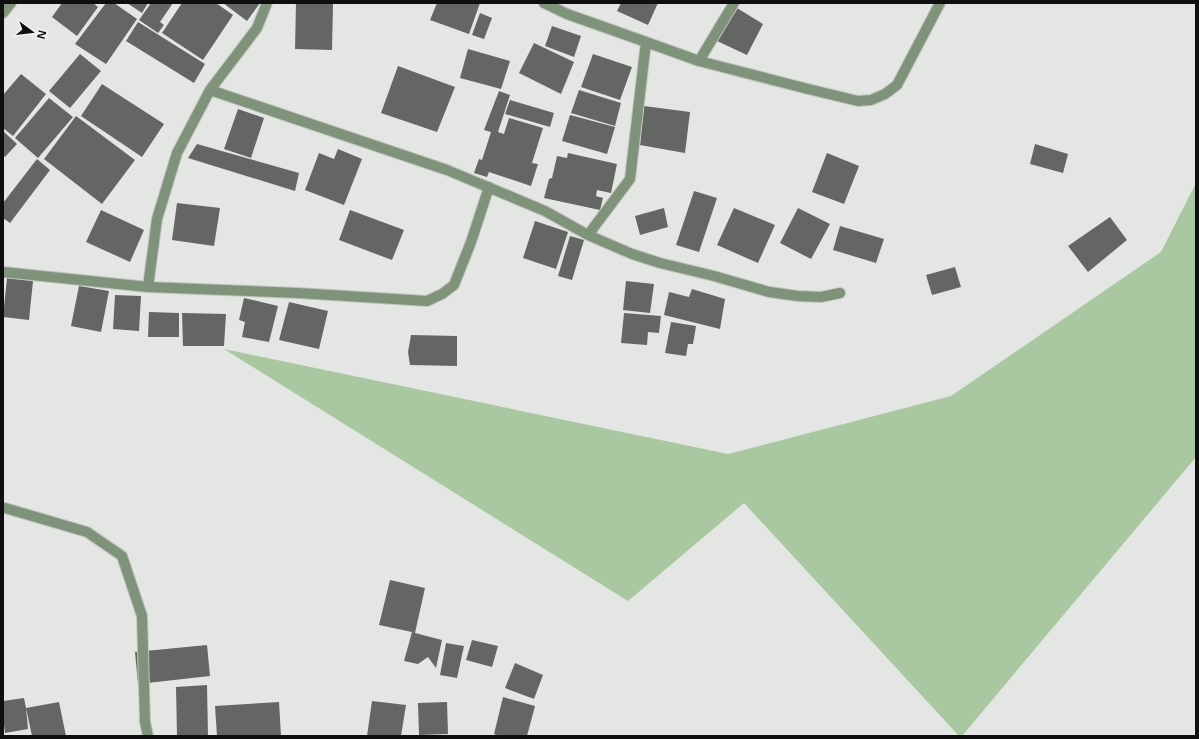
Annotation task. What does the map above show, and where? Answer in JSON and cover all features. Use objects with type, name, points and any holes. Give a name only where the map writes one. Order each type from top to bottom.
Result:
[{"type":"street","points":[[3,13],[10,3]]},
{"type":"street","points":[[148,287],[157,219],[177,153],[210,90],[257,28],[267,3]]},
{"type":"street","points":[[544,3],[567,14],[699,60],[858,101],[871,100],[885,94],[897,84],[940,3]]},
{"type":"street","points":[[699,60],[734,3]]},
{"type":"street","points":[[588,235],[630,179],[646,42]]},
{"type":"street","points":[[210,90],[447,170],[545,211],[588,235],[632,254],[660,263],[714,276],[769,292],[798,296],[821,297],[840,292]]},
{"type":"street","points":[[3,272],[148,287],[426,300],[442,294],[454,285],[471,242],[489,187]]},
{"type":"street","points":[[5,508],[86,532],[122,556],[142,616],[144,722],[148,736]]},
{"type":"green space","points":[[1196,183],[1196,457],[962,736],[959,736],[744,503],[628,601],[224,349],[728,454],[951,396],[1161,252]]},
{"type":"building","points":[[62,3],[93,3],[98,7],[77,36],[52,17]]},
{"type":"building","points":[[106,3],[114,3],[137,19],[106,64],[75,44]]},
{"type":"building","points":[[127,3],[148,3],[142,13]]},
{"type":"building","points":[[151,3],[173,3],[160,22],[164,25],[158,33],[139,20]]},
{"type":"building","points":[[182,3],[216,3],[233,15],[203,60],[162,33]]},
{"type":"building","points":[[223,3],[260,3],[247,21]]},
{"type":"building","points":[[296,3],[333,4],[332,50],[295,49]]},
{"type":"building","points":[[437,3],[480,3],[469,34],[430,20]]},
{"type":"building","points":[[621,3],[658,3],[648,25],[617,11]]},
{"type":"building","points":[[732,5],[763,24],[747,55],[717,41]]},
{"type":"building","points":[[480,13],[492,18],[484,39],[472,35]]},
{"type":"building","points":[[138,22],[205,64],[194,83],[126,41]]},
{"type":"building","points":[[552,26],[581,36],[574,57],[545,46]]},
{"type":"building","points":[[534,43],[574,62],[561,94],[519,73]]},
{"type":"building","points":[[468,49],[510,61],[501,89],[460,78]]},
{"type":"building","points":[[80,54],[101,71],[70,108],[49,91]]},
{"type":"building","points":[[593,54],[632,67],[620,100],[581,87]]},
{"type":"building","points":[[398,66],[455,87],[437,132],[381,113]]},
{"type":"building","points":[[21,74],[46,94],[13,136],[3,128],[3,95]]},
{"type":"building","points":[[102,84],[164,124],[142,157],[81,116]]},
{"type":"building","points":[[579,90],[621,103],[615,126],[571,113]]},
{"type":"building","points":[[499,91],[510,95],[498,132],[504,134],[509,118],[543,128],[532,163],[538,164],[531,186],[489,172],[487,177],[474,173],[479,159],[482,160],[491,132],[484,130]]},
{"type":"building","points":[[49,98],[73,117],[38,158],[15,138]]},
{"type":"building","points":[[510,100],[554,113],[550,127],[505,114]]},
{"type":"building","points":[[644,106],[690,112],[685,153],[640,145]]},
{"type":"building","points":[[238,109],[264,118],[251,158],[224,149]]},
{"type":"building","points":[[570,115],[615,127],[607,154],[562,141]]},
{"type":"building","points":[[76,116],[135,160],[102,204],[44,159]]},
{"type":"building","points":[[3,131],[17,144],[5,157],[3,155]]},
{"type":"building","points":[[197,144],[299,173],[295,191],[188,158]]},
{"type":"building","points":[[1035,144],[1068,154],[1063,173],[1030,164]]},
{"type":"building","points":[[338,149],[362,159],[344,205],[305,190],[319,153],[334,159]]},
{"type":"building","points":[[568,153],[617,164],[611,193],[597,190],[596,196],[603,198],[600,210],[544,198],[549,179],[552,178],[557,156],[567,158]]},
{"type":"building","points":[[827,153],[859,166],[844,204],[812,192]]},
{"type":"building","points":[[37,159],[50,170],[10,223],[3,218],[3,203]]},
{"type":"building","points":[[694,191],[717,198],[699,252],[676,245]]},
{"type":"building","points":[[177,203],[220,208],[214,246],[172,240]]},
{"type":"building","points":[[664,208],[668,227],[640,235],[635,216]]},
{"type":"building","points":[[734,208],[775,225],[758,263],[717,245]]},
{"type":"building","points":[[798,208],[830,224],[811,259],[780,243]]},
{"type":"building","points":[[101,210],[144,230],[130,262],[86,242]]},
{"type":"building","points":[[350,210],[404,230],[392,260],[339,240]]},
{"type":"building","points":[[1110,217],[1127,240],[1088,272],[1068,246]]},
{"type":"building","points":[[535,221],[568,232],[556,269],[523,258]]},
{"type":"building","points":[[840,226],[884,239],[876,263],[833,250]]},
{"type":"building","points":[[570,236],[584,240],[572,280],[558,276]]},
{"type":"building","points":[[955,267],[961,287],[932,295],[926,275]]},
{"type":"building","points":[[7,278],[33,281],[29,320],[3,317]]},
{"type":"building","points":[[626,281],[654,284],[650,313],[623,310]]},
{"type":"building","points":[[79,286],[109,291],[101,332],[71,326]]},
{"type":"building","points":[[692,289],[725,299],[720,329],[664,315],[669,292],[689,297]]},
{"type":"building","points":[[115,295],[141,296],[139,331],[113,329]]},
{"type":"building","points":[[244,298],[278,306],[269,342],[242,337],[245,322],[239,320]]},
{"type":"building","points":[[289,302],[328,311],[319,349],[279,340]]},
{"type":"building","points":[[149,312],[179,313],[179,337],[148,337]]},
{"type":"building","points":[[182,313],[226,314],[224,346],[183,346]]},
{"type":"building","points":[[624,313],[661,316],[659,333],[648,332],[647,345],[621,343]]},
{"type":"building","points":[[671,322],[696,326],[693,344],[688,344],[686,356],[665,353]]},
{"type":"building","points":[[411,335],[457,336],[457,366],[410,365],[408,352]]},
{"type":"building","points":[[390,580],[425,588],[415,633],[442,640],[436,668],[428,657],[418,664],[404,661],[412,632],[379,625]]},
{"type":"building","points":[[472,640],[498,646],[492,667],[466,660]]},
{"type":"building","points":[[446,643],[464,646],[457,678],[440,675]]},
{"type":"building","points":[[207,645],[210,676],[138,684],[135,652]]},
{"type":"building","points":[[515,663],[543,675],[534,699],[505,688]]},
{"type":"building","points":[[207,685],[208,736],[177,736],[176,687]]},
{"type":"building","points":[[503,697],[535,706],[527,736],[500,736],[494,734]]},
{"type":"building","points":[[24,698],[28,729],[5,733],[3,701]]},
{"type":"building","points":[[372,701],[406,705],[401,736],[367,736]]},
{"type":"building","points":[[59,702],[66,736],[32,736],[26,708]]},
{"type":"building","points":[[279,702],[281,736],[217,736],[215,706]]},
{"type":"building","points":[[447,702],[448,734],[419,735],[418,703]]}]
